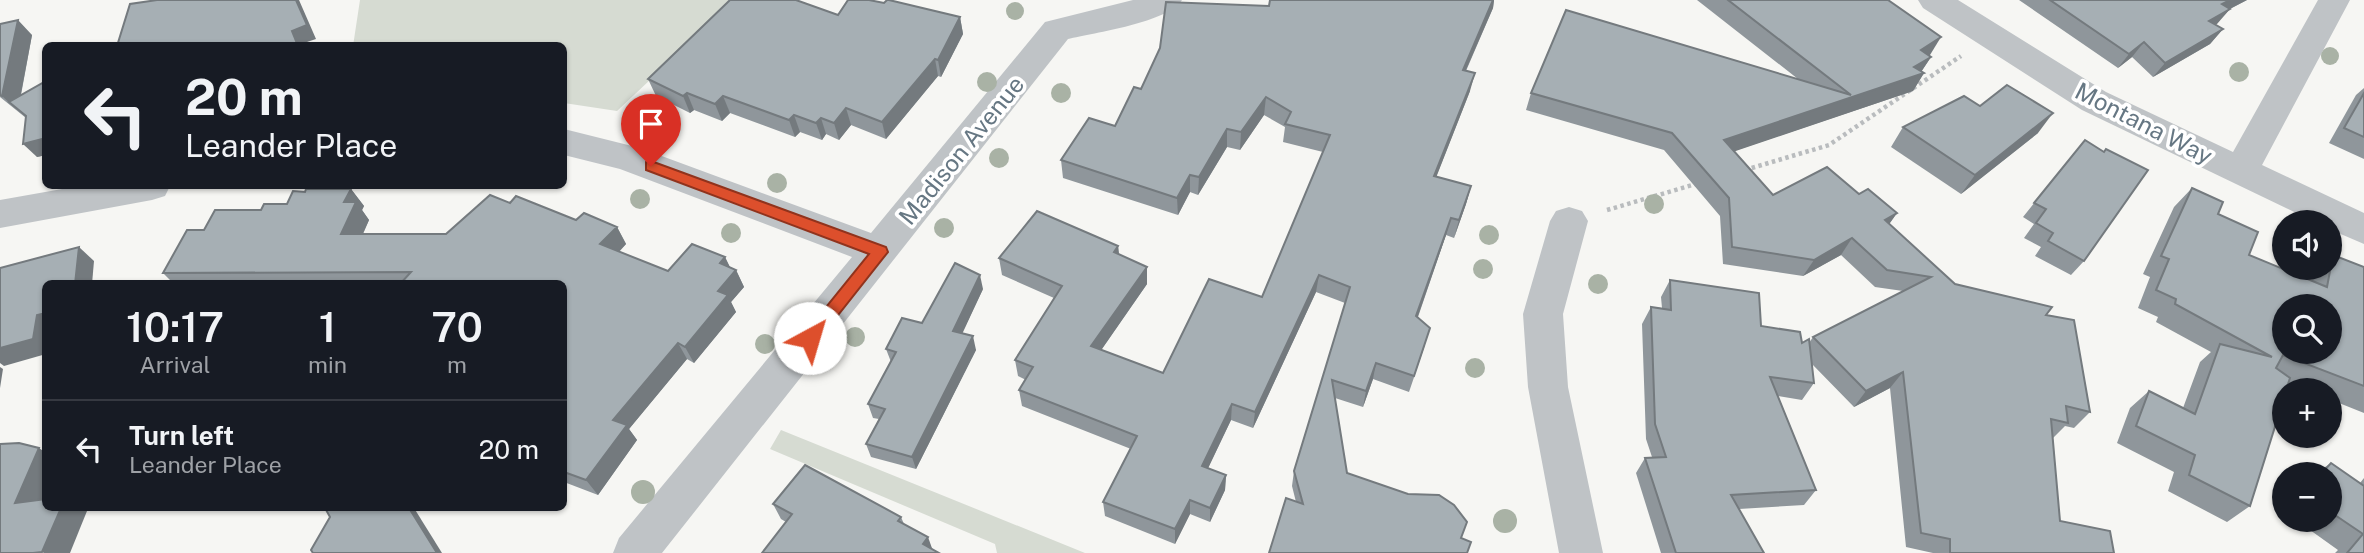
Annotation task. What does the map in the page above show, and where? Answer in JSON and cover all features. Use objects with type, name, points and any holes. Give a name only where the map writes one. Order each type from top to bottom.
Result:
[{"type":"street","name":"Madison Avenue","points":[[635,553],[1057,30],[1126,14],[1166,0]]},
{"type":"street","name":"Montana Way","points":[[1934,0],[2094,101],[2364,229]]},
{"type":"street","points":[[2240,172],[2334,0]]},
{"type":"street","points":[[567,143],[627,157],[880,252]]},
{"type":"street","points":[[0,214],[136,189]]},
{"type":"street","points":[[1569,221],[1543,314],[1548,387],[1581,553]]},
{"type":"path","points":[[1739,171],[1829,145],[1990,36]]},
{"type":"path","points":[[1569,221],[1701,183]]},
{"type":"shaded area","points":[[360,0],[735,0],[617,111],[567,103],[567,42],[354,42]]},
{"type":"shaded area","points":[[781,430],[1085,553],[997,553],[995,544],[770,449]]},
{"type":"building","points":[[157,0],[296,0],[307,25],[292,31],[296,42],[118,42],[130,4]]},
{"type":"building","points":[[730,0],[796,0],[838,15],[848,0],[884,3],[889,0],[960,17],[938,60],[935,59],[882,122],[846,108],[834,123],[821,118],[816,123],[794,115],[789,120],[723,96],[715,104],[687,93],[683,96],[648,79]]},
{"type":"building","points":[[1270,0],[1493,0],[1463,70],[1475,73],[1434,176],[1471,186],[1459,220],[1451,218],[1416,316],[1430,328],[1414,376],[1376,363],[1366,391],[1332,380],[1347,473],[1408,494],[1439,495],[1454,505],[1467,522],[1461,538],[1471,542],[1467,553],[1269,553],[1286,498],[1303,504],[1294,471],[1350,287],[1319,275],[1255,412],[1232,404],[1202,466],[1226,475],[1210,508],[1190,500],[1175,529],[1103,502],[1137,436],[1019,390],[1033,367],[1015,360],[1062,286],[999,258],[1037,211],[1118,246],[1114,252],[1147,267],[1091,346],[1163,373],[1209,279],[1262,297],[1330,135],[1285,124],[1291,112],[1266,97],[1241,132],[1227,129],[1199,177],[1190,175],[1177,198],[1061,160],[1089,118],[1115,126],[1134,87],[1141,89],[1160,48],[1166,2],[1269,6]]},
{"type":"building","points":[[1728,0],[1888,0],[1941,37],[1921,50],[1931,57],[1914,67],[1924,73],[1724,140],[1773,195],[1827,167],[1859,194],[1868,189],[1897,213],[1885,220],[1955,284],[2052,307],[2046,315],[2074,320],[2090,412],[2066,406],[2068,423],[2051,419],[2060,521],[2110,531],[2114,553],[1950,553],[1950,539],[1921,533],[1903,372],[1866,391],[1813,337],[1931,277],[1887,270],[1852,238],[1814,260],[1732,247],[1729,198],[1672,133],[1531,93],[1566,10],[1851,95]]},
{"type":"building","points":[[2050,0],[2230,0],[2222,4],[2230,9],[2209,21],[2223,29],[2165,63],[2144,42],[2129,54]]},
{"type":"building","points":[[18,20],[2,96],[0,24]]},
{"type":"building","points":[[42,83],[42,139],[23,144],[26,116],[9,102]]},
{"type":"building","points":[[2007,85],[2053,113],[1975,175],[1903,127],[1964,96],[1980,106]]},
{"type":"building","points":[[2364,93],[2364,137],[2344,128]]},
{"type":"building","points":[[2085,140],[2104,152],[2106,149],[2148,170],[2084,261],[2048,241],[2053,233],[2036,223],[2046,209],[2034,203]]},
{"type":"building","points":[[2192,188],[2223,202],[2218,214],[2258,232],[2249,255],[2272,264],[2272,280],[2310,280],[2327,287],[2328,280],[2342,280],[2342,258],[2364,267],[2364,386],[2307,364],[2342,364],[2342,294],[2272,294],[2272,357],[2175,304],[2176,299],[2156,290],[2169,259],[2161,256]]},
{"type":"building","points":[[306,189],[351,189],[344,202],[356,202],[341,234],[446,234],[490,195],[510,203],[516,196],[576,220],[584,213],[617,227],[600,244],[668,271],[692,244],[725,257],[720,263],[736,270],[718,291],[728,295],[685,347],[678,343],[613,420],[627,425],[586,480],[567,473],[567,280],[404,280],[411,272],[163,273],[187,230],[204,230],[215,210],[261,210],[264,204],[287,204],[293,191],[305,192]]},
{"type":"building","points":[[79,247],[75,280],[42,280],[42,314],[37,315],[33,339],[0,348],[0,268]]},
{"type":"building","points":[[955,263],[980,275],[953,331],[973,336],[912,457],[866,444],[885,409],[868,404],[896,352],[886,349],[902,318],[922,323]]},
{"type":"building","points":[[1670,280],[1759,293],[1761,326],[1800,332],[1802,343],[1809,339],[1814,383],[1770,377],[1816,490],[1731,495],[1764,553],[1676,553],[1645,458],[1666,457],[1655,424],[1651,307],[1671,310]]},
{"type":"building","points":[[2220,344],[2272,357],[2272,364],[2278,364],[2276,368],[2290,378],[2272,378],[2272,436],[2250,506],[2189,475],[2195,455],[2136,426],[2149,391],[2195,414]]},
{"type":"building","points":[[19,443],[39,448],[15,503],[42,500],[42,511],[60,511],[42,552],[0,553],[0,444]]},
{"type":"building","points":[[805,465],[901,517],[898,521],[928,537],[923,544],[939,553],[762,553],[792,514],[773,504]]},
{"type":"building","points":[[2342,471],[2364,486],[2364,553],[2347,553],[2363,534],[2342,520]]},
{"type":"building","points":[[327,511],[411,511],[437,553],[313,553],[311,550],[330,517]]},
{"type":"route","points":[[651,166],[880,252],[810,338]]}]
